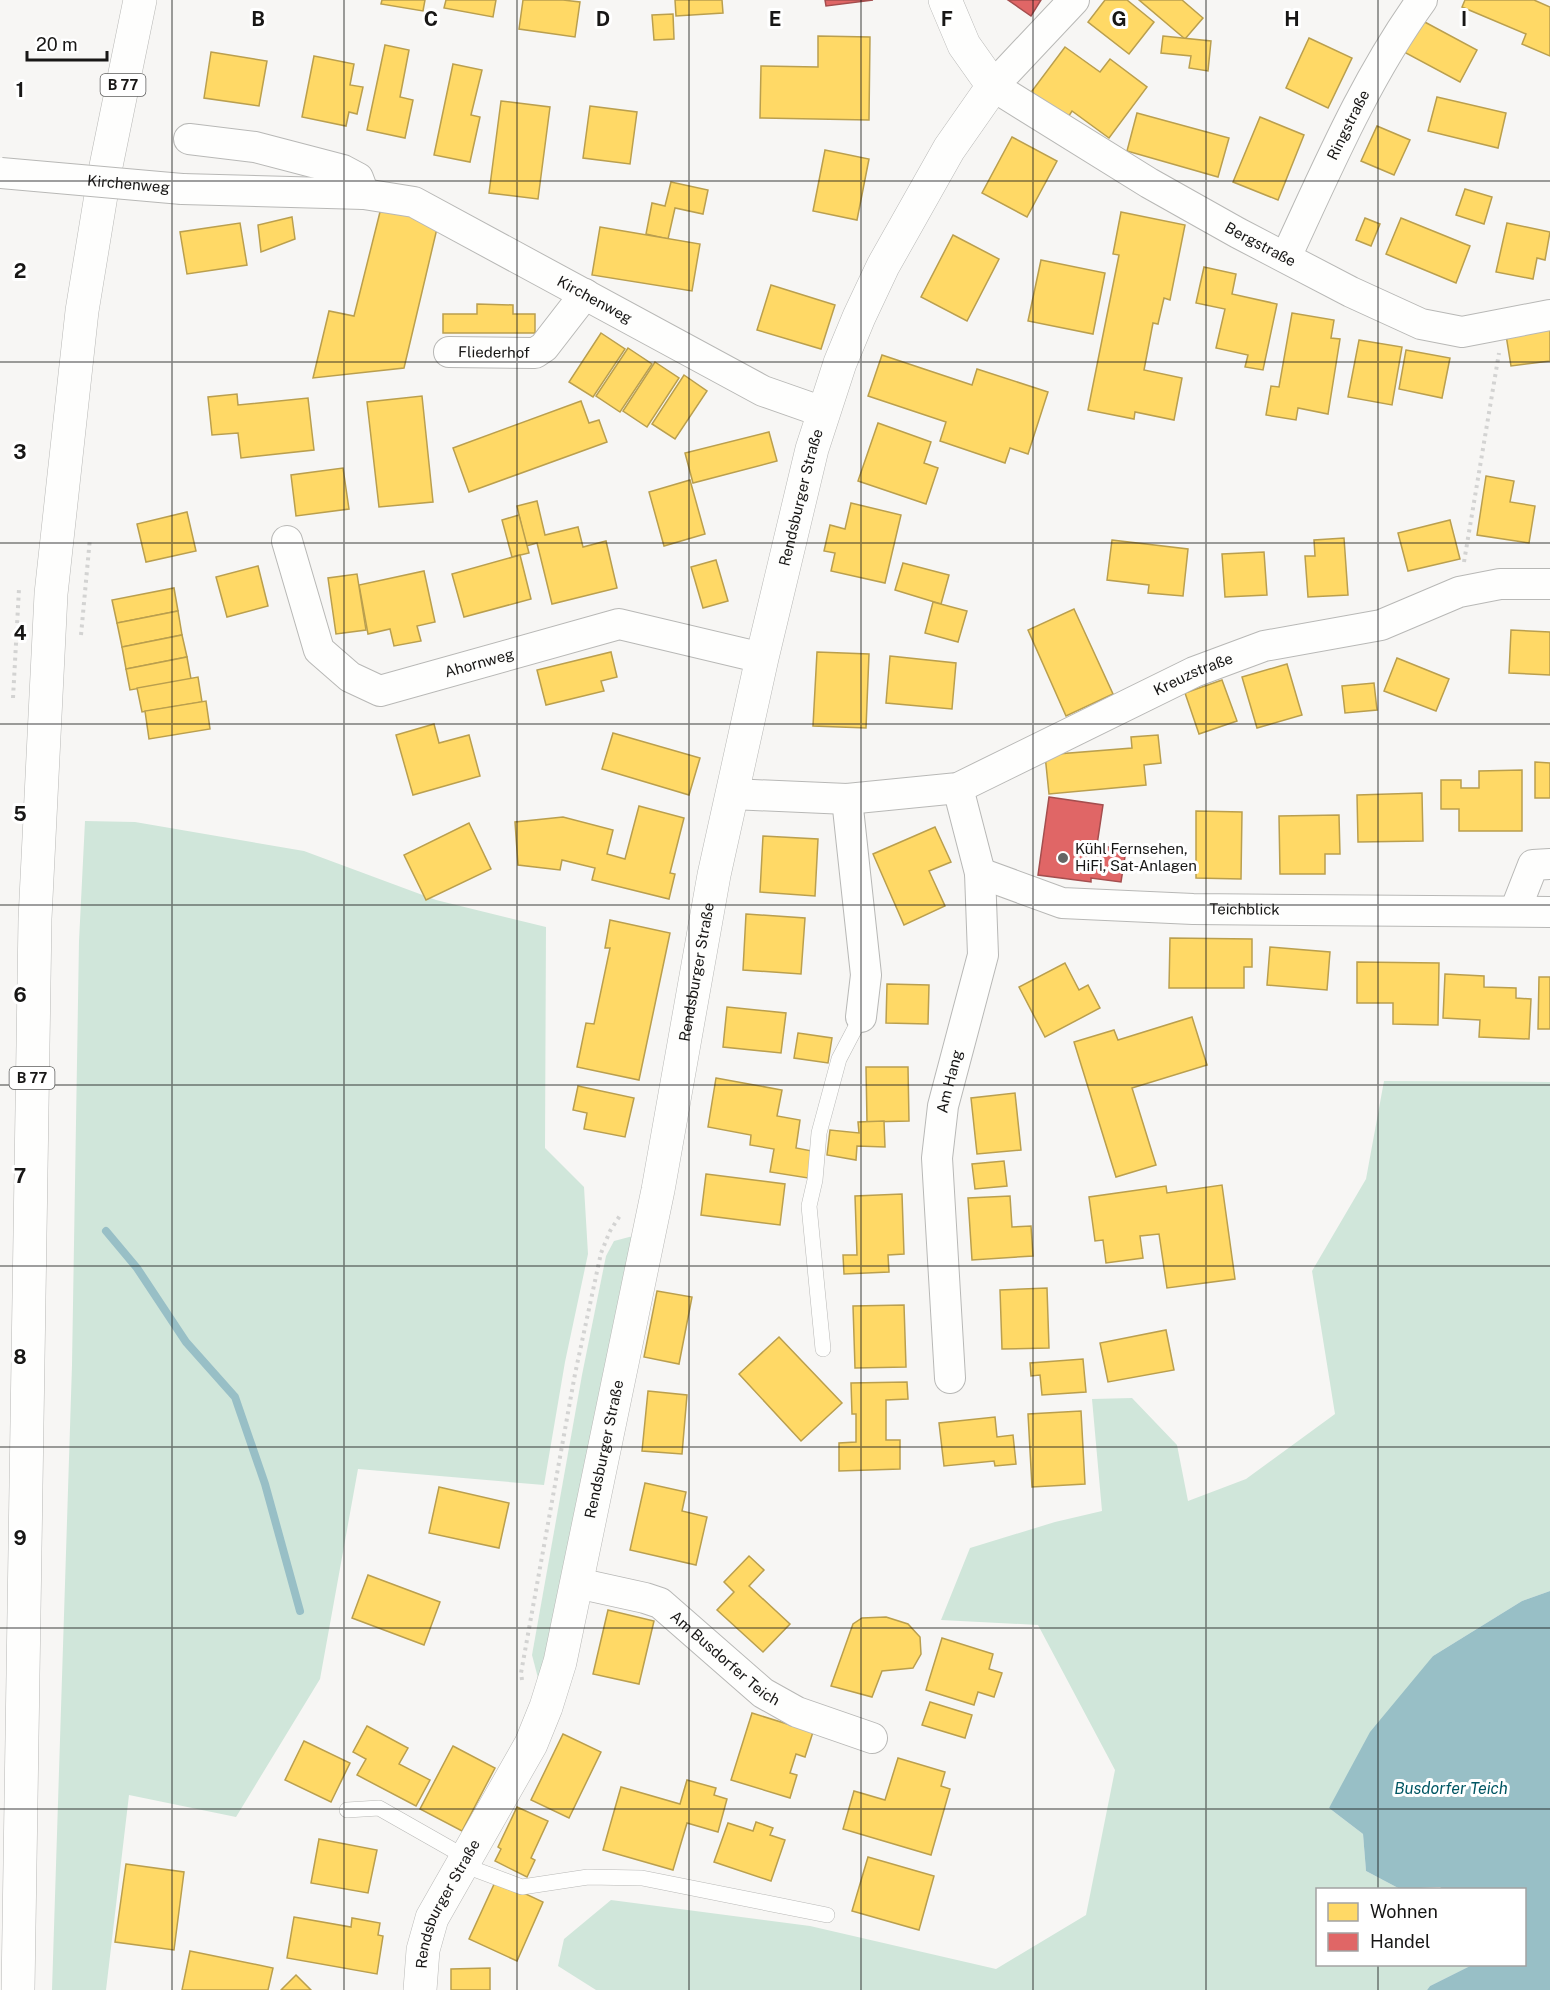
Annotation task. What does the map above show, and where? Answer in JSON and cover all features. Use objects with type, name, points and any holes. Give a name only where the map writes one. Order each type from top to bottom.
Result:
[{"type":"street","name":"B 77","points":[[18,1990],[35,920],[51,594],[82,311],[105,171],[140,0]]},
{"type":"street","points":[[945,0],[964,45],[993,86]]},
{"type":"street","name":"Rendsburger Straße","points":[[420,1990],[423,1950],[432,1918],[519,1768],[546,1707],[560,1662],[658,1190],[714,875],[762,658],[823,412],[858,316],[883,266],[949,149],[993,86],[1074,0]]},
{"type":"street","name":"Ringstraße","points":[[1286,257],[1344,131],[1400,31],[1422,0]]},
{"type":"street","name":"Bergstraße","points":[[993,86],[1149,183],[1351,292],[1422,324],[1462,332],[1550,315]]},
{"type":"street","points":[[189,139],[255,147],[343,170],[358,178],[364,194]]},
{"type":"street","name":"Kirchenweg","points":[[1,173],[182,189],[364,194],[414,202],[764,391],[823,412]]},
{"type":"street","name":"Fliederhof","points":[[449,352],[535,352],[544,347],[585,294]]},
{"type":"street","name":"Ahornweg","points":[[287,541],[319,650],[350,677],[380,691],[619,624],[762,658]]},
{"type":"street","name":"Kreuzstraße","points":[[732,794],[847,799],[958,788],[1194,672],[1264,646],[1381,625],[1459,592],[1500,585],[1550,584]]},
{"type":"street","name":"Am Hang","points":[[950,1378],[937,1158],[943,1106],[983,955],[980,873],[958,788]]},
{"type":"street","points":[[847,799],[866,975],[861,1017]]},
{"type":"street","points":[[1515,911],[1533,865],[1550,864]]},
{"type":"street","name":"Teichblick","points":[[980,873],[1062,903],[1193,909],[1550,912]]},
{"type":"street","name":"Am Busdorfer Teich","points":[[577,1583],[645,1598],[660,1604],[763,1693],[797,1712],[872,1738]]},
{"type":"lane","points":[[823,1349],[809,1206],[815,1180],[822,1122],[840,1059],[861,1017]]},
{"type":"lane","points":[[347,1810],[379,1808],[465,1861],[522,1887],[588,1877],[642,1878],[828,1915]]},
{"type":"path","points":[[1459,592],[1503,324]]},
{"type":"path","points":[[81,636],[90,533]]},
{"type":"path","points":[[522,1683],[520,1673],[579,1352],[601,1253],[610,1231],[623,1212]]},
{"type":"green space","points":[[85,821],[135,822],[304,851],[436,900],[546,927],[545,1148],[584,1187],[588,1254],[565,1362],[544,1485],[358,1469],[320,1679],[236,1817],[129,1795],[106,1990],[52,1990],[72,1365],[79,941]]},
{"type":"green space","points":[[1384,1081],[1550,1082],[1550,1591],[1522,1601],[1433,1656],[1329,1808],[1363,1834],[1366,1871],[1398,1888],[1316,1888],[1316,1966],[1470,1966],[1430,1986],[1427,1990],[596,1990],[558,1966],[564,1939],[611,1900],[810,1926],[996,1969],[1086,1915],[1115,1770],[1038,1625],[941,1620],[970,1548],[1055,1522],[1102,1511],[1092,1399],[1132,1398],[1177,1445],[1188,1501],[1246,1479],[1335,1414],[1312,1271],[1366,1179]]},
{"type":"green space","points":[[633,1236],[546,1678],[538,1678],[532,1655],[582,1375],[606,1256],[614,1241]]},
{"type":"water","name":"Busdorfer Teich","points":[[1550,1591],[1550,1990],[1427,1990],[1430,1986],[1470,1966],[1526,1966],[1526,1888],[1398,1888],[1366,1871],[1363,1834],[1329,1808],[1370,1732],[1433,1656],[1522,1601]]},
{"type":"building: Wohnen","points":[[382,0],[425,0],[423,11],[381,4]]},
{"type":"building: Wohnen","points":[[446,0],[496,0],[493,17],[444,8]]},
{"type":"building: Wohnen","points":[[523,0],[580,2],[575,37],[519,29]]},
{"type":"building: Wohnen","points":[[675,0],[722,0],[723,13],[676,16]]},
{"type":"building: Wohnen","points":[[1105,0],[1127,0],[1154,22],[1129,54],[1088,22]]},
{"type":"building: Wohnen","points":[[1139,0],[1182,0],[1203,18],[1185,39]]},
{"type":"building: Wohnen","points":[[1465,0],[1534,0],[1550,7],[1550,56],[1522,44],[1526,34],[1462,7]]},
{"type":"building: Wohnen","points":[[673,14],[674,39],[654,40],[652,15]]},
{"type":"building: Wohnen","points":[[1421,20],[1477,50],[1460,82],[1404,52]]},
{"type":"building: Wohnen","points":[[818,36],[870,37],[869,120],[760,118],[761,66],[818,67]]},
{"type":"building: Wohnen","points":[[1163,36],[1211,41],[1208,71],[1189,68],[1191,56],[1161,53]]},
{"type":"building: Wohnen","points":[[1309,38],[1352,58],[1328,108],[1286,88]]},
{"type":"building: Wohnen","points":[[385,45],[409,50],[400,97],[413,100],[405,138],[367,130]]},
{"type":"building: Wohnen","points":[[1065,47],[1100,72],[1110,59],[1147,87],[1109,138],[1072,111],[1065,122],[1029,95]]},
{"type":"building: Wohnen","points":[[211,52],[267,61],[259,106],[204,98]]},
{"type":"building: Wohnen","points":[[314,56],[354,64],[350,85],[363,87],[357,114],[349,112],[346,126],[302,117]]},
{"type":"building: Wohnen","points":[[453,64],[482,70],[471,115],[480,117],[470,162],[434,155]]},
{"type":"building: Wohnen","points":[[1437,97],[1506,113],[1498,148],[1428,131]]},
{"type":"building: Wohnen","points":[[501,101],[550,107],[538,199],[489,193]]},
{"type":"building: Wohnen","points":[[590,106],[637,112],[630,164],[583,158]]},
{"type":"building: Wohnen","points":[[1137,113],[1229,138],[1218,177],[1127,151]]},
{"type":"building: Wohnen","points":[[1260,117],[1304,135],[1278,200],[1233,182]]},
{"type":"building: Wohnen","points":[[1377,126],[1410,140],[1394,175],[1361,161]]},
{"type":"building: Wohnen","points":[[1012,137],[1057,161],[1027,217],[982,193]]},
{"type":"building: Wohnen","points":[[825,150],[869,159],[857,220],[813,211]]},
{"type":"building: Wohnen","points":[[671,182],[708,190],[703,214],[675,208],[668,239],[646,234],[652,203],[665,206]]},
{"type":"building: Wohnen","points":[[1465,189],[1492,197],[1484,224],[1456,215]]},
{"type":"building: Wohnen","points":[[382,204],[439,220],[404,368],[313,378],[329,311],[354,316]]},
{"type":"building: Wohnen","points":[[1121,212],[1185,225],[1170,300],[1164,298],[1158,324],[1153,323],[1144,370],[1182,378],[1174,420],[1135,412],[1134,419],[1088,410],[1119,255],[1113,254]]},
{"type":"building: Wohnen","points":[[292,217],[295,239],[261,252],[258,225]]},
{"type":"building: Wohnen","points":[[1365,218],[1380,224],[1371,246],[1356,240]]},
{"type":"building: Wohnen","points":[[1401,218],[1470,246],[1456,283],[1386,254]]},
{"type":"building: Wohnen","points":[[240,223],[247,265],[187,274],[180,232]]},
{"type":"building: Wohnen","points":[[1507,223],[1550,232],[1545,260],[1537,258],[1533,279],[1496,272]]},
{"type":"building: Wohnen","points":[[600,227],[700,244],[692,291],[592,275]]},
{"type":"building: Wohnen","points":[[953,235],[999,259],[967,321],[921,297]]},
{"type":"building: Wohnen","points":[[1041,260],[1105,273],[1093,334],[1028,321]]},
{"type":"building: Wohnen","points":[[1204,267],[1236,274],[1232,294],[1277,304],[1263,370],[1245,367],[1248,355],[1216,348],[1225,309],[1196,303]]},
{"type":"building: Wohnen","points":[[771,285],[835,305],[821,349],[757,330]]},
{"type":"building: Wohnen","points":[[477,304],[513,305],[513,314],[535,314],[535,333],[443,333],[443,314],[477,314]]},
{"type":"building: Wohnen","points":[[1292,313],[1334,320],[1331,338],[1340,339],[1328,414],[1298,408],[1296,420],[1266,415],[1271,386],[1279,387]]},
{"type":"building: Wohnen","points":[[1550,328],[1550,361],[1511,366],[1506,335]]},
{"type":"building: Wohnen","points":[[601,333],[625,349],[593,397],[569,382]]},
{"type":"building: Wohnen","points":[[1359,340],[1402,347],[1392,405],[1348,397]]},
{"type":"building: Wohnen","points":[[628,348],[652,364],[620,412],[596,396]]},
{"type":"building: Wohnen","points":[[1406,350],[1450,358],[1442,398],[1399,389]]},
{"type":"building: Wohnen","points":[[882,355],[972,385],[977,369],[1048,392],[1028,454],[1010,448],[1005,463],[940,441],[946,422],[868,396]]},
{"type":"building: Wohnen","points":[[655,362],[679,378],[647,427],[623,411]]},
{"type":"building: Wohnen","points":[[684,375],[707,391],[675,439],[652,424]]},
{"type":"building: Wohnen","points":[[237,394],[238,405],[308,398],[314,450],[241,458],[238,433],[212,435],[208,397]]},
{"type":"building: Wohnen","points":[[422,396],[433,502],[379,507],[367,402]]},
{"type":"building: Wohnen","points":[[581,401],[589,423],[599,420],[607,442],[469,492],[453,448]]},
{"type":"building: Wohnen","points":[[878,423],[931,442],[924,463],[938,468],[926,504],[858,481]]},
{"type":"building: Wohnen","points":[[769,432],[777,461],[693,483],[685,453]]},
{"type":"building: Wohnen","points":[[343,468],[349,509],[296,516],[291,475]]},
{"type":"building: Wohnen","points":[[1486,476],[1514,481],[1510,502],[1535,506],[1529,543],[1477,535]]},
{"type":"building: Wohnen","points":[[690,480],[705,534],[664,546],[649,492]]},
{"type":"building: Wohnen","points":[[537,501],[545,535],[578,527],[583,547],[606,541],[617,588],[552,604],[537,543],[526,546],[517,506]]},
{"type":"building: Wohnen","points":[[851,503],[901,515],[885,583],[831,571],[835,553],[824,551],[830,525],[845,529]]},
{"type":"building: Wohnen","points":[[187,512],[196,551],[146,562],[137,524]]},
{"type":"building: Wohnen","points":[[519,515],[529,553],[512,557],[502,520]]},
{"type":"building: Wohnen","points":[[1450,520],[1460,559],[1408,571],[1398,533]]},
{"type":"building: Wohnen","points":[[1344,538],[1348,595],[1308,597],[1305,556],[1315,556],[1314,540]]},
{"type":"building: Wohnen","points":[[1112,540],[1188,549],[1183,596],[1148,593],[1149,585],[1107,580]]},
{"type":"building: Wohnen","points":[[1264,552],[1267,595],[1225,597],[1222,554]]},
{"type":"building: Wohnen","points":[[520,555],[531,599],[464,617],[452,574]]},
{"type":"building: Wohnen","points":[[716,560],[728,601],[703,608],[691,567]]},
{"type":"building: Wohnen","points":[[903,563],[949,575],[941,604],[895,590]]},
{"type":"building: Wohnen","points":[[258,566],[268,606],[227,617],[216,577]]},
{"type":"building: Wohnen","points":[[424,571],[435,622],[417,626],[421,641],[394,646],[390,629],[368,634],[359,585]]},
{"type":"building: Wohnen","points":[[357,574],[366,630],[336,634],[328,578]]},
{"type":"building: Wohnen","points":[[174,588],[178,611],[117,623],[112,600]]},
{"type":"building: Wohnen","points":[[933,602],[967,611],[958,642],[925,633]]},
{"type":"building: Wohnen","points":[[1074,609],[1113,694],[1066,716],[1028,630]]},
{"type":"building: Wohnen","points":[[178,611],[182,635],[122,647],[117,623]]},
{"type":"building: Wohnen","points":[[1511,630],[1550,632],[1550,675],[1509,673]]},
{"type":"building: Wohnen","points":[[182,635],[187,657],[126,669],[122,647]]},
{"type":"building: Wohnen","points":[[611,652],[617,677],[601,681],[604,691],[546,705],[537,670]]},
{"type":"building: Wohnen","points":[[817,652],[869,654],[866,728],[813,726]]},
{"type":"building: Wohnen","points":[[890,656],[956,663],[952,709],[886,703]]},
{"type":"building: Wohnen","points":[[187,657],[191,679],[130,690],[126,669]]},
{"type":"building: Wohnen","points":[[1397,658],[1449,679],[1436,711],[1384,691]]},
{"type":"building: Wohnen","points":[[1287,664],[1302,715],[1257,728],[1242,677]]},
{"type":"building: Wohnen","points":[[198,677],[202,702],[142,712],[137,688]]},
{"type":"building: Wohnen","points":[[1222,680],[1237,721],[1199,734],[1185,693]]},
{"type":"building: Wohnen","points":[[1374,683],[1377,710],[1345,713],[1342,686]]},
{"type":"building: Wohnen","points":[[206,701],[210,729],[149,739],[145,711]]},
{"type":"building: Wohnen","points":[[434,724],[439,743],[469,735],[480,776],[413,795],[396,735]]},
{"type":"building: Wohnen","points":[[613,733],[700,758],[689,795],[602,769]]},
{"type":"building: Wohnen","points":[[1158,735],[1161,763],[1144,765],[1146,785],[1049,794],[1045,755],[1132,748],[1131,737]]},
{"type":"building: Wohnen","points":[[1535,762],[1550,763],[1550,798],[1535,798]]},
{"type":"building: Wohnen","points":[[1522,770],[1522,831],[1459,831],[1459,809],[1441,809],[1441,780],[1461,780],[1461,788],[1479,788],[1479,771]]},
{"type":"building: Wohnen","points":[[1422,793],[1423,841],[1358,842],[1357,795]]},
{"type":"building: Wohnen","points":[[639,806],[684,818],[670,873],[675,874],[669,899],[592,880],[595,868],[562,860],[560,870],[518,865],[515,822],[563,817],[613,830],[607,854],[625,859]]},
{"type":"building: Wohnen","points":[[1196,811],[1242,812],[1241,879],[1196,878]]},
{"type":"building: Wohnen","points":[[1339,815],[1340,854],[1325,854],[1325,874],[1280,874],[1279,816]]},
{"type":"building: Wohnen","points":[[469,823],[491,869],[426,900],[404,855]]},
{"type":"building: Wohnen","points":[[935,827],[951,862],[929,871],[945,906],[904,925],[873,854]]},
{"type":"building: Wohnen","points":[[763,836],[818,839],[815,896],[760,892]]},
{"type":"building: Wohnen","points":[[746,914],[805,918],[801,974],[743,970]]},
{"type":"building: Wohnen","points":[[610,920],[670,933],[639,1080],[577,1067],[586,1023],[594,1024],[610,948],[605,948]]},
{"type":"building: Wohnen","points":[[1170,938],[1252,939],[1252,967],[1244,967],[1244,988],[1169,988]]},
{"type":"building: Wohnen","points":[[1270,947],[1330,952],[1327,990],[1267,985]]},
{"type":"building: Wohnen","points":[[1357,962],[1439,963],[1438,1025],[1393,1024],[1393,1003],[1357,1003]]},
{"type":"building: Wohnen","points":[[1065,963],[1079,990],[1088,985],[1100,1008],[1045,1037],[1019,987]]},
{"type":"building: Wohnen","points":[[1445,974],[1484,976],[1484,987],[1516,988],[1516,998],[1531,999],[1529,1039],[1479,1037],[1480,1020],[1443,1018]]},
{"type":"building: Wohnen","points":[[1539,977],[1550,977],[1550,1029],[1538,1029]]},
{"type":"building: Wohnen","points":[[887,984],[929,985],[928,1024],[886,1023]]},
{"type":"building: Wohnen","points":[[727,1007],[786,1013],[781,1053],[723,1047]]},
{"type":"building: Wohnen","points":[[1192,1017],[1207,1065],[1132,1088],[1156,1165],[1116,1177],[1074,1042],[1114,1030],[1118,1040]]},
{"type":"building: Wohnen","points":[[798,1033],[832,1038],[828,1063],[794,1058]]},
{"type":"building: Wohnen","points":[[866,1067],[908,1067],[909,1121],[867,1122]]},
{"type":"building: Wohnen","points":[[716,1078],[782,1090],[777,1116],[800,1120],[796,1148],[812,1151],[808,1178],[770,1172],[774,1149],[750,1145],[751,1135],[708,1127]]},
{"type":"building: Wohnen","points":[[578,1086],[634,1098],[625,1137],[584,1129],[587,1113],[573,1110]]},
{"type":"building: Wohnen","points":[[1015,1093],[1021,1150],[977,1154],[971,1098]]},
{"type":"building: Wohnen","points":[[884,1121],[885,1147],[857,1146],[856,1160],[827,1155],[830,1130],[859,1133],[858,1122]]},
{"type":"building: Wohnen","points":[[1004,1161],[1007,1186],[975,1189],[972,1164]]},
{"type":"building: Wohnen","points":[[706,1174],[785,1184],[780,1225],[701,1215]]},
{"type":"building: Wohnen","points":[[1222,1185],[1235,1279],[1167,1288],[1159,1234],[1140,1236],[1143,1258],[1106,1263],[1103,1240],[1095,1241],[1089,1197],[1166,1186],[1167,1193]]},
{"type":"building: Wohnen","points":[[902,1194],[904,1254],[888,1255],[889,1272],[844,1274],[843,1255],[857,1255],[855,1196]]},
{"type":"building: Wohnen","points":[[1010,1196],[1012,1227],[1031,1226],[1033,1256],[972,1260],[968,1198]]},
{"type":"building: Wohnen","points":[[1047,1288],[1049,1348],[1002,1349],[1000,1290]]},
{"type":"building: Wohnen","points":[[657,1291],[692,1297],[679,1364],[644,1357]]},
{"type":"building: Wohnen","points":[[904,1305],[906,1367],[855,1368],[853,1306]]},
{"type":"building: Wohnen","points":[[1166,1330],[1174,1370],[1108,1382],[1100,1343]]},
{"type":"building: Wohnen","points":[[779,1337],[842,1403],[801,1441],[739,1374]]},
{"type":"building: Wohnen","points":[[1083,1359],[1086,1392],[1042,1395],[1040,1375],[1031,1376],[1030,1363]]},
{"type":"building: Wohnen","points":[[907,1382],[908,1399],[886,1400],[886,1440],[900,1440],[900,1469],[839,1471],[839,1443],[856,1442],[856,1414],[852,1414],[851,1383]]},
{"type":"building: Wohnen","points":[[648,1391],[687,1395],[682,1454],[642,1451]]},
{"type":"building: Wohnen","points":[[1081,1411],[1085,1484],[1032,1487],[1028,1414]]},
{"type":"building: Wohnen","points":[[995,1417],[997,1437],[1013,1435],[1016,1464],[995,1466],[994,1461],[944,1466],[939,1423]]},
{"type":"building: Wohnen","points":[[645,1483],[686,1492],[682,1511],[707,1517],[696,1565],[630,1550]]},
{"type":"building: Wohnen","points":[[439,1487],[509,1503],[499,1548],[429,1533]]},
{"type":"building: Wohnen","points":[[749,1556],[764,1570],[749,1586],[790,1624],[763,1652],[717,1610],[734,1592],[724,1582]]},
{"type":"building: Wohnen","points":[[368,1575],[440,1602],[424,1645],[352,1618]]},
{"type":"building: Wohnen","points":[[608,1610],[654,1621],[639,1684],[593,1674]]},
{"type":"building: Wohnen","points":[[886,1617],[908,1624],[920,1637],[921,1654],[913,1668],[882,1671],[872,1697],[831,1686],[853,1624],[862,1618]]},
{"type":"building: Wohnen","points":[[942,1638],[993,1654],[989,1669],[1002,1673],[994,1697],[978,1692],[974,1705],[926,1690]]},
{"type":"building: Wohnen","points":[[930,1702],[972,1715],[965,1738],[922,1725]]},
{"type":"building: Wohnen","points":[[752,1713],[813,1732],[805,1757],[796,1754],[790,1773],[797,1775],[790,1798],[731,1780]]},
{"type":"building: Wohnen","points":[[367,1726],[408,1748],[399,1764],[430,1780],[416,1806],[357,1775],[366,1759],[353,1752]]},
{"type":"building: Wohnen","points":[[563,1734],[601,1752],[569,1818],[531,1800]]},
{"type":"building: Wohnen","points":[[304,1741],[350,1763],[331,1802],[285,1780]]},
{"type":"building: Wohnen","points":[[453,1746],[495,1768],[462,1831],[420,1809]]},
{"type":"building: Wohnen","points":[[898,1758],[945,1772],[941,1786],[950,1789],[931,1855],[843,1829],[854,1791],[885,1800]]},
{"type":"building: Wohnen","points":[[687,1780],[716,1788],[714,1795],[727,1799],[718,1832],[687,1823],[673,1870],[603,1850],[621,1787],[680,1804]]},
{"type":"building: Wohnen","points":[[517,1807],[548,1821],[531,1858],[535,1860],[527,1877],[495,1861],[501,1849],[498,1847]]},
{"type":"building: Wohnen","points":[[756,1822],[773,1828],[770,1835],[785,1840],[771,1881],[714,1862],[728,1823],[753,1831]]},
{"type":"building: Wohnen","points":[[319,1839],[377,1850],[368,1893],[311,1883]]},
{"type":"building: Wohnen","points":[[868,1857],[934,1876],[919,1930],[852,1911]]},
{"type":"building: Wohnen","points":[[126,1864],[184,1872],[174,1950],[115,1942]]},
{"type":"building: Wohnen","points":[[496,1880],[543,1902],[517,1961],[469,1939]]},
{"type":"building: Wohnen","points":[[294,1917],[351,1927],[352,1918],[380,1923],[378,1935],[383,1936],[377,1974],[287,1958]]},
{"type":"building: Wohnen","points":[[190,1951],[273,1968],[268,1990],[182,1990]]},
{"type":"building: Wohnen","points":[[490,1968],[490,1990],[451,1990],[451,1969]]},
{"type":"building: Wohnen","points":[[296,1975],[311,1990],[281,1990]]},
{"type":"building: Handel","points":[[825,0],[873,0],[826,6]]},
{"type":"building: Handel","points":[[1008,0],[1041,0],[1031,16]]},
{"type":"building: Handel","points":[[1049,797],[1103,805],[1097,845],[1126,850],[1121,882],[1091,878],[1091,882],[1038,875]]},
{"type":"waterway","points":[[106,1231],[137,1268],[186,1342],[235,1397],[265,1484],[300,1611]]},
{"type":"place","name":"Kühl Fernsehen, HiFi, Sat-Anlagen","points":[[1063,858]]}]
